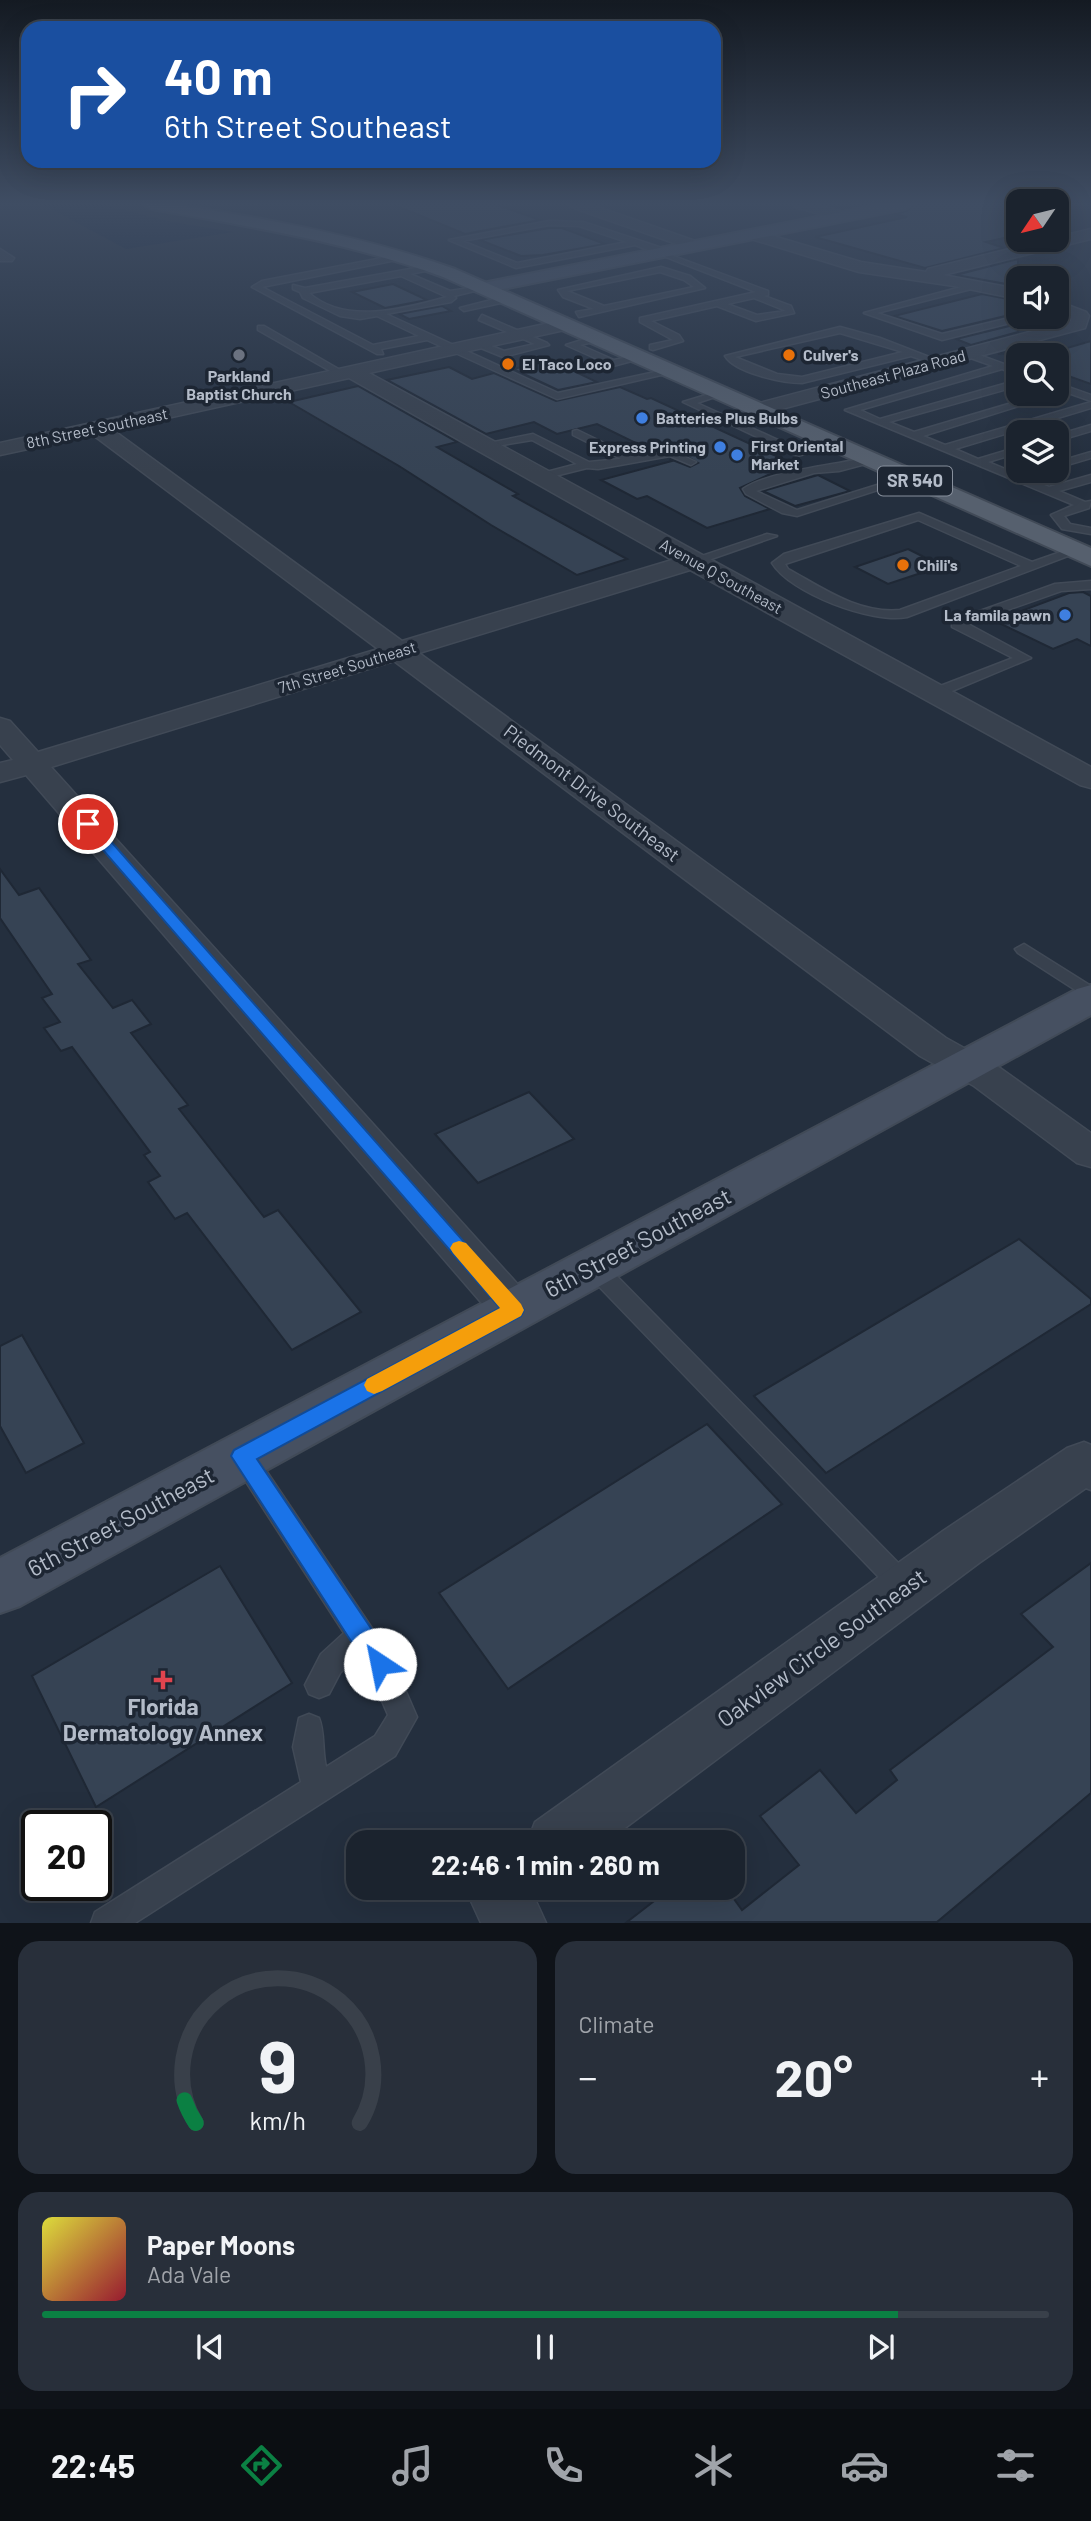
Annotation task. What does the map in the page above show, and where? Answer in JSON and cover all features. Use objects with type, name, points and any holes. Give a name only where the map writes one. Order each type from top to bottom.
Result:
[{"type":"main road","name":"SR 540","points":[[465,294],[474,301],[503,299]]},
{"type":"main road","name":"SR 540","points":[[495,294],[560,334],[644,349],[782,403],[1084,543]]},
{"type":"main road","points":[[560,334],[581,328],[644,349]]},
{"type":"main road","name":"SR 540","points":[[644,349],[669,372],[954,498],[1051,527],[1084,543]]},
{"type":"street","points":[[503,299],[518,294]]},
{"type":"street","name":"Southeast Plaza Road","points":[[757,411],[1070,327],[1079,324],[1086,317],[1069,311]]},
{"type":"street","name":"8th Street Southeast","points":[[0,449],[521,335],[560,334]]},
{"type":"street","name":"Avenue Q Southeast","points":[[348,373],[1091,779]]},
{"type":"street","name":"Piedmont Drive Southeast","points":[[97,428],[933,1047],[1004,1088],[1091,1153]]},
{"type":"street","name":"7th Street Southeast","points":[[16,768],[693,561]]},
{"type":"street","points":[[0,727],[16,768],[514,1310]]},
{"type":"street","name":"6th Street Southeast","points":[[0,1587],[967,1066],[1091,996]]},
{"type":"street","name":"Oakview Circle Southeast","points":[[574,1830],[906,1587],[1084,1463],[1091,1469]]},
{"type":"street","points":[[502,1900],[516,1923]]},
{"type":"lane","points":[[269,294],[399,362]]},
{"type":"lane","points":[[305,294],[340,313],[360,316],[452,298],[449,294]]},
{"type":"lane","points":[[449,294],[474,301]]},
{"type":"lane","points":[[565,294],[603,309]]},
{"type":"lane","points":[[479,344],[503,354],[560,334],[603,309],[674,294]]},
{"type":"lane","points":[[482,318],[521,335],[560,334],[571,345],[613,363],[644,349],[678,341],[676,337],[643,320],[761,294]]},
{"type":"lane","points":[[942,294],[868,313],[942,337],[1006,321]]},
{"type":"lane","points":[[716,303],[756,318],[790,313],[788,308],[754,295]]},
{"type":"lane","points":[[380,314],[557,396],[669,372]]},
{"type":"lane","points":[[261,328],[348,373]]},
{"type":"lane","points":[[911,353],[789,381],[753,369],[732,360],[730,356],[840,330],[856,332],[937,362]]},
{"type":"lane","points":[[372,348],[428,337]]},
{"type":"lane","points":[[571,345],[595,339]]},
{"type":"lane","points":[[968,354],[1006,367]]},
{"type":"lane","points":[[1003,366],[850,410],[1006,474]]},
{"type":"lane","points":[[829,373],[855,384]]},
{"type":"lane","points":[[879,422],[1006,386]]},
{"type":"lane","points":[[1069,393],[1091,398]]},
{"type":"lane","points":[[719,394],[688,402],[801,454],[835,445]]},
{"type":"lane","points":[[944,449],[1091,405]]},
{"type":"lane","points":[[912,436],[1007,406]]},
{"type":"lane","points":[[727,420],[757,411]]},
{"type":"lane","points":[[1069,434],[1091,428]]},
{"type":"lane","points":[[577,433],[630,459]]},
{"type":"lane","points":[[484,445],[533,437],[587,465]]},
{"type":"lane","points":[[539,477],[587,465],[598,466],[671,453],[691,461]]},
{"type":"lane","points":[[978,463],[1006,454]]},
{"type":"lane","points":[[1069,461],[1091,455]]},
{"type":"lane","points":[[869,460],[789,477],[749,489],[786,511],[797,513],[910,478]]},
{"type":"lane","points":[[826,469],[842,477]]},
{"type":"lane","points":[[1049,491],[1091,478]]},
{"type":"lane","points":[[854,482],[871,490]]},
{"type":"lane","points":[[1029,483],[1088,505]]},
{"type":"lane","points":[[1030,566],[919,516],[788,557],[778,563],[783,571],[869,615],[889,617],[1030,566],[1084,543],[1057,515],[1088,505]]},
{"type":"lane","points":[[693,561],[771,536]]},
{"type":"lane","points":[[935,693],[1024,658],[957,624],[1059,587],[1091,585]]},
{"type":"lane","points":[[1024,949],[1091,996]]},
{"type":"lane","points":[[593,1266],[906,1587]]},
{"type":"lane","points":[[106,1923],[385,1746],[403,1717],[380,1664],[242,1456]]},
{"type":"lane","points":[[319,1685],[323,1671],[341,1651],[361,1636]]},
{"type":"lane","points":[[309,1728],[307,1747],[317,1788]]},
{"type":"building","points":[[356,294],[414,294],[427,300],[385,308]]},
{"type":"building","points":[[982,294],[1006,299],[1006,316],[942,331],[894,316]]},
{"type":"building","points":[[442,306],[451,311],[409,319],[399,314]]},
{"type":"building","points":[[1006,327],[1018,329],[1018,332],[971,345],[956,339]]},
{"type":"building","points":[[1091,341],[1091,384],[1069,376],[1069,348]]},
{"type":"building","points":[[551,360],[597,382],[558,390],[513,369]]},
{"type":"building","points":[[449,367],[472,379],[494,373],[556,401],[620,387],[647,399],[651,398],[800,467],[768,475],[740,488],[745,496],[770,509],[707,528],[647,496],[637,499],[601,480],[672,461],[670,459],[690,467],[698,463],[672,448],[652,451],[597,424],[557,434],[534,422],[486,434],[387,380]]},
{"type":"building","points":[[358,386],[457,442],[437,447],[518,494],[513,496],[627,559],[577,575],[289,402]]},
{"type":"building","points":[[818,475],[850,491],[795,506],[763,491]]},
{"type":"building","name":"Chili's","points":[[908,549],[942,566],[888,584],[855,567]]},
{"type":"building","points":[[1083,592],[1091,596],[1091,646],[1077,639],[1053,649],[995,621],[1069,593]]},
{"type":"building","points":[[0,869],[19,895],[39,888],[91,960],[78,964],[113,1008],[132,1000],[151,1024],[131,1033],[188,1105],[179,1109],[264,1217],[278,1210],[361,1312],[292,1350],[187,1213],[175,1219],[148,1182],[160,1176],[144,1155],[150,1152],[72,1047],[61,1051],[44,1028],[60,1022],[42,998],[52,994],[0,918]]},
{"type":"building","points":[[529,1092],[574,1139],[478,1183],[435,1134]]},
{"type":"building","points":[[1019,1239],[1091,1299],[1091,1304],[826,1473],[754,1396]]},
{"type":"building","points":[[22,1335],[84,1443],[26,1473],[0,1426],[0,1346]]},
{"type":"building","points":[[707,1424],[782,1504],[508,1689],[439,1593]]},
{"type":"building","points":[[1091,1563],[1091,1793],[937,1922],[627,1922],[655,1900],[735,1900],[742,1910],[799,1865],[760,1816],[820,1770],[856,1813],[897,1780],[890,1770],[1053,1647],[1021,1614]]},
{"type":"building","points":[[220,1566],[292,1683],[96,1807],[32,1676]]},
{"type":"slow traffic","points":[[374,1385],[514,1310],[459,1248]]},
{"type":"place","name":"Parkland Baptist Church","points":[[239,355]]},
{"type":"place","name":"Culver's","points":[[789,355]]},
{"type":"place","name":"El Taco Loco","points":[[508,364]]},
{"type":"place","name":"Batteries Plus Bulbs","points":[[642,418]]},
{"type":"place","name":"Express Printing","points":[[720,447]]},
{"type":"place","name":"First Oriental Market","points":[[737,455]]},
{"type":"place","name":"Chili's","points":[[903,565]]},
{"type":"place","name":"La famila pawn","points":[[1065,615]]},
{"type":"place","name":"Florida Dermatology Annex","points":[[163,1680]]},
{"type":"route","points":[[88,824],[514,1310],[242,1456],[380,1664]]}]
